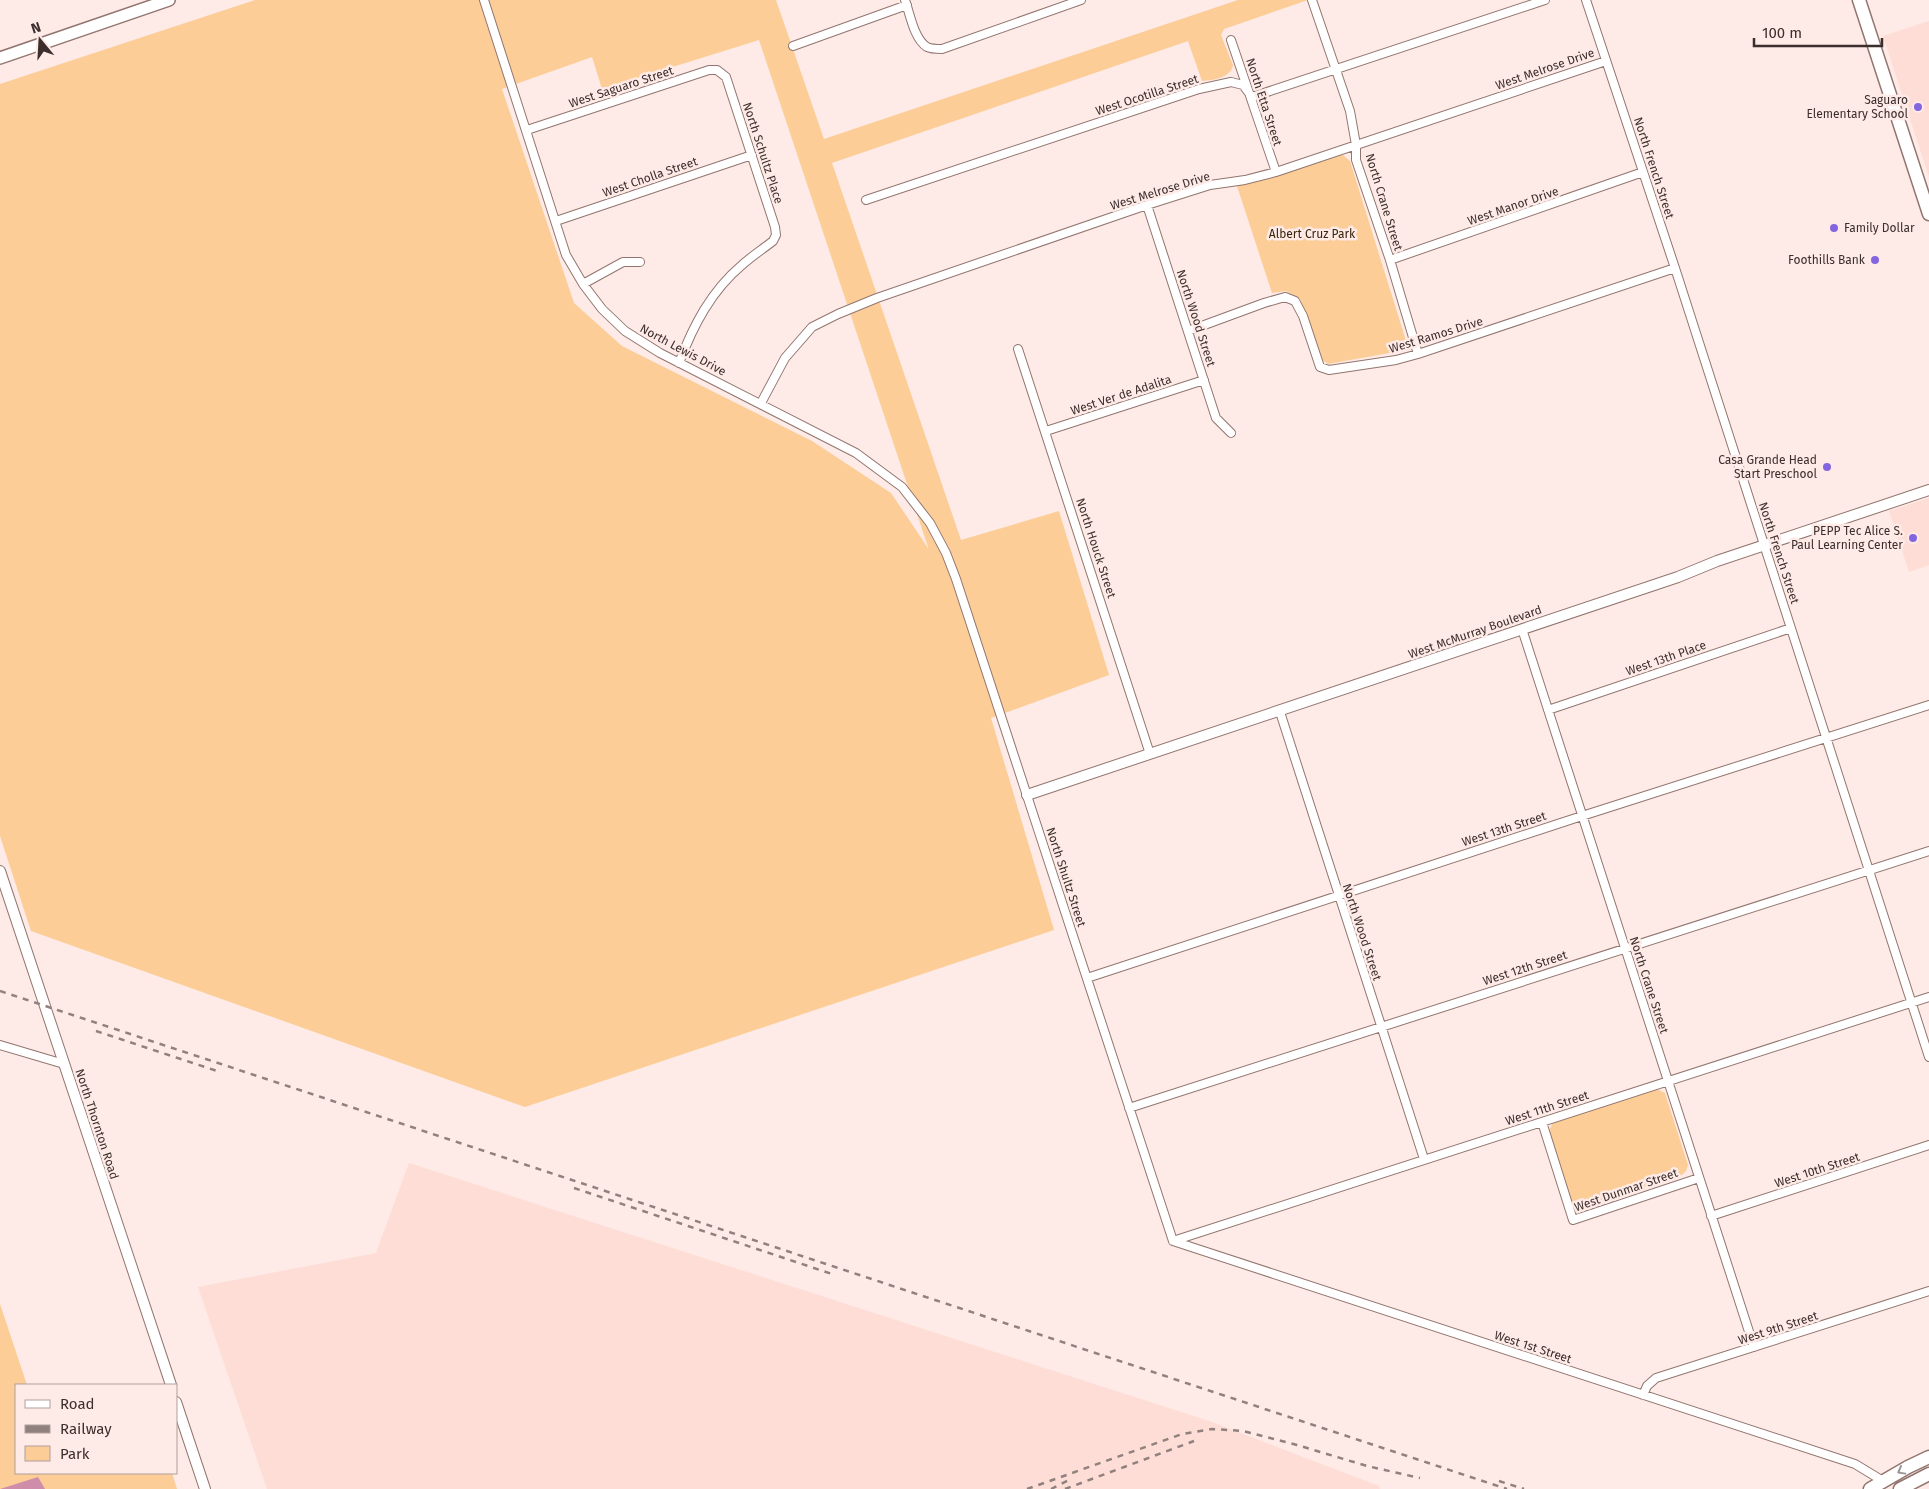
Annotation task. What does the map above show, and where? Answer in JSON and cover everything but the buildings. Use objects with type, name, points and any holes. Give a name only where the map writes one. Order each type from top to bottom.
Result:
[{"type":"main road","points":[[0,58],[169,0]]},
{"type":"main road","points":[[1858,0],[1929,214]]},
{"type":"main road","points":[[1870,1489],[1929,1457]]},
{"type":"main road","points":[[1900,1489],[1929,1474]]},
{"type":"street","name":"North Lewis Drive","points":[[484,0],[566,255],[583,284],[602,309],[625,331],[660,353],[856,453],[902,487],[930,523]]},
{"type":"street","points":[[793,46],[906,3],[922,42],[928,48],[942,49],[1082,0]]},
{"type":"street","name":"North Crane Street","points":[[1312,0],[1350,111],[1356,145],[1356,160],[1390,260],[1418,354]]},
{"type":"street","points":[[1252,97],[1545,0]]},
{"type":"street","name":"North French Street","points":[[1586,0],[1675,268],[1825,739],[1929,1057]]},
{"type":"street","name":"North Etta Street","points":[[1231,40],[1276,172]]},
{"type":"street","name":"West Melrose Drive","points":[[761,403],[785,358],[812,327],[877,298],[1147,205],[1210,185],[1245,180],[1276,172],[1606,61]]},
{"type":"street","name":"West Saguaro Street","points":[[527,130],[709,70],[717,70],[722,73]]},
{"type":"street","name":"North Schultz Place","points":[[679,363],[698,319],[725,280],[773,241],[776,235],[729,83],[722,73]]},
{"type":"street","name":"West Ocotilla Street","points":[[866,200],[1199,89],[1231,82],[1243,85],[1252,97]]},
{"type":"street","name":"West Cholla Street","points":[[556,221],[752,155]]},
{"type":"street","name":"West Manor Drive","points":[[1390,260],[1643,172]]},
{"type":"street","name":"North Wood Street","points":[[1147,205],[1216,418],[1231,434]]},
{"type":"street","points":[[583,284],[623,262],[640,262]]},
{"type":"street","name":"West Ramos Drive","points":[[1188,330],[1264,302],[1285,297],[1295,301],[1303,316],[1320,367],[1329,370],[1396,360],[1418,354],[1675,268]]},
{"type":"street","name":"North Houck Street","points":[[1018,349],[1150,754]]},
{"type":"street","name":"West Ver de Adalita","points":[[1046,431],[1204,380]]},
{"type":"street","name":"West McMurray Boulevard","points":[[1027,795],[1280,712],[1929,490]]},
{"type":"street","name":"North Shultz Street","points":[[930,523],[946,553],[956,579],[1173,1241]]},
{"type":"street","name":"West 13th Place","points":[[1548,710],[1791,628]]},
{"type":"street","name":"North Crane Street","points":[[1522,629],[1754,1347]]},
{"type":"street","name":"West 13th Street","points":[[1087,978],[1338,895],[1929,705]]},
{"type":"street","name":"North Wood Street","points":[[1280,712],[1424,1159]]},
{"type":"street","name":"West 12th Street","points":[[1129,1108],[1625,947],[1929,851]]},
{"type":"street","name":"North Thornton Road","points":[[0,871],[171,1384]]},
{"type":"street","name":"West 11th Street","points":[[1173,1241],[1929,997]]},
{"type":"street","points":[[0,1045],[64,1064]]},
{"type":"street","name":"West Dunmar Street","points":[[1542,1122],[1573,1220],[1699,1178]]},
{"type":"street","name":"West 10th Street","points":[[1711,1216],[1929,1145]]},
{"type":"street","name":"West 1st Street","points":[[1173,1241],[1855,1464],[1883,1481]]},
{"type":"street","name":"West 9th Street","points":[[1643,1395],[1647,1386],[1656,1378],[1929,1291]]},
{"type":"street","points":[[178,1408],[205,1489]]},
{"type":"shaded area","name":"Saguaro Elementary School","points":[[1929,21],[1929,177],[1883,36]]},
{"type":"shaded area","name":"PEPP Tec Alice S. Paul Learning Center","points":[[1929,498],[1929,565],[1909,572],[1889,511]]},
{"type":"shaded area","points":[[409,1163],[1209,1421],[1379,1486],[1380,1489],[267,1489],[198,1287],[376,1253]]},
{"type":"shaded area","points":[[38,1477],[45,1489],[0,1489]]},
{"type":"green space","points":[[255,0],[776,0],[824,139],[1238,0],[1308,0],[1224,29],[1221,35],[1233,65],[1229,73],[1221,78],[1202,81],[1188,41],[832,163],[961,540],[1059,511],[1109,675],[991,718],[1054,930],[525,1107],[31,931],[0,836],[0,84]],"holes":[[[759,40],[928,548],[891,493],[812,441],[622,346],[574,303],[502,89],[592,57],[602,89]]]},
{"type":"green space","name":"Albert Cruz Park","points":[[1343,155],[1350,161],[1407,344],[1401,351],[1328,364],[1321,359],[1300,299],[1286,291],[1272,293],[1236,183],[1271,177]]},
{"type":"green space","points":[[1657,1089],[1665,1093],[1688,1165],[1686,1171],[1682,1175],[1581,1208],[1577,1207],[1572,1203],[1549,1131],[1553,1122]]},
{"type":"green space","points":[[0,1304],[27,1384],[15,1384],[15,1474],[172,1474],[177,1489],[0,1489]]},
{"type":"railway","points":[[0,991],[1507,1489]]},
{"type":"railway","points":[[96,1031],[220,1072]]},
{"type":"railway","points":[[574,1188],[832,1274]]},
{"type":"railway","points":[[1027,1489],[1182,1434],[1212,1429],[1243,1431],[1367,1466],[1420,1478]]},
{"type":"railway","points":[[1065,1489],[1194,1441]]},
{"type":"railway","points":[[1051,1489],[1069,1480]]},
{"type":"railway","points":[[1499,1481],[1524,1489]]},
{"type":"place","name":"Saguaro Elementary School","points":[[1918,107]]},
{"type":"place","name":"Family Dollar","points":[[1834,228]]},
{"type":"place","name":"Foothills Bank","points":[[1875,260]]},
{"type":"place","name":"Casa Grande Head Start Preschool","points":[[1827,467]]},
{"type":"place","name":"PEPP Tec Alice S. Paul Learning Center","points":[[1913,538]]}]
